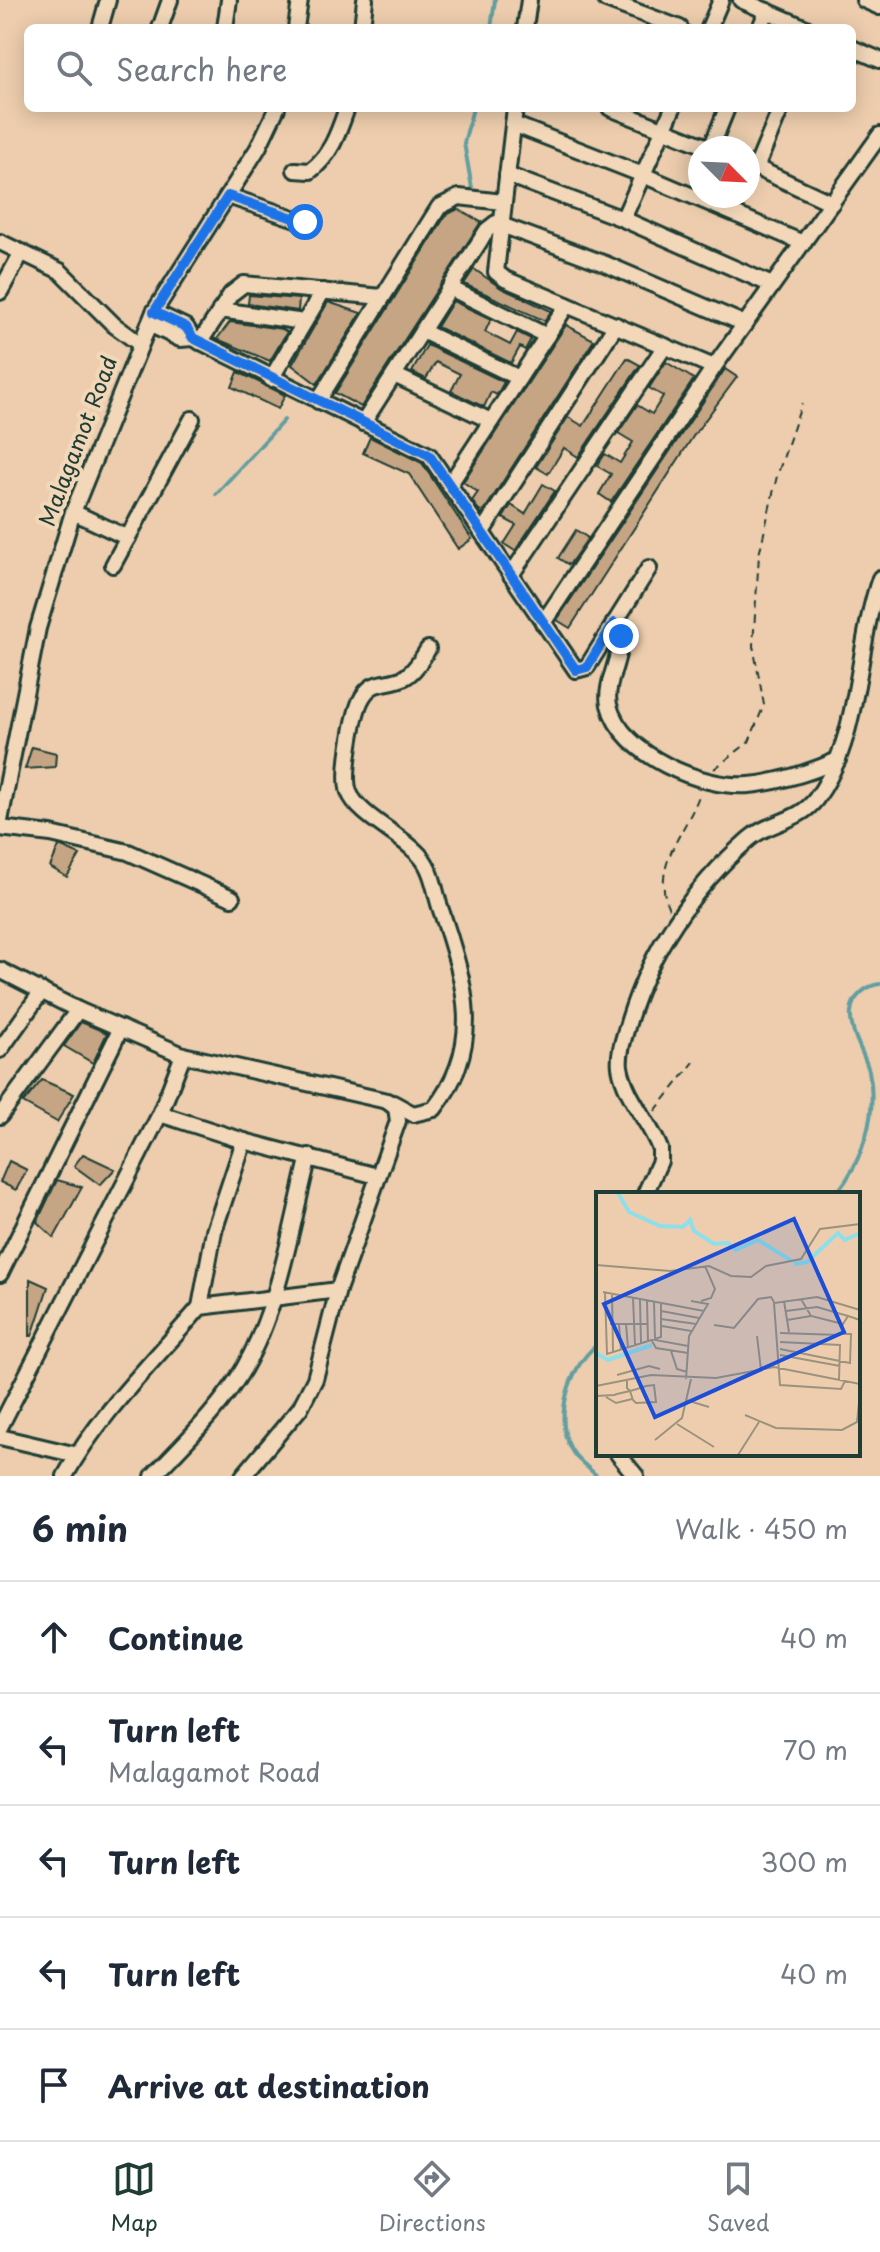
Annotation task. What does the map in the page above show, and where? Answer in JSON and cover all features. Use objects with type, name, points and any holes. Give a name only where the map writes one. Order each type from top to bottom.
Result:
[{"type":"street","points":[[101,24],[108,0]]},
{"type":"street","points":[[161,24],[170,0]]},
{"type":"street","points":[[226,24],[229,0]]},
{"type":"street","points":[[297,24],[300,0]]},
{"type":"street","points":[[362,24],[365,0]]},
{"type":"street","points":[[529,0],[531,24]]},
{"type":"street","points":[[606,0],[669,24]]},
{"type":"street","points":[[711,24],[721,0]]},
{"type":"street","points":[[741,0],[797,24]]},
{"type":"street","points":[[864,0],[880,7]]},
{"type":"street","points":[[762,24],[767,11]]},
{"type":"street","points":[[856,50],[880,60]]},
{"type":"street","name":"Malagamot Road","points":[[0,821],[38,628],[73,512],[152,318],[258,148],[275,112]]},
{"type":"street","points":[[295,170],[310,171],[318,166],[333,142],[345,112]]},
{"type":"street","points":[[514,112],[496,272],[714,367]]},
{"type":"street","points":[[621,112],[688,138]]},
{"type":"street","points":[[623,219],[671,112]]},
{"type":"street","points":[[715,136],[725,112]]},
{"type":"street","points":[[760,150],[779,112]]},
{"type":"street","points":[[513,124],[803,243]]},
{"type":"street","points":[[543,623],[714,367],[880,135]]},
{"type":"street","points":[[760,170],[832,203]]},
{"type":"street","points":[[507,175],[623,219],[772,285]]},
{"type":"street","points":[[228,196],[305,222]]},
{"type":"street","points":[[318,401],[433,215],[446,201],[459,197],[503,202]]},
{"type":"street","points":[[363,423],[487,230],[500,223]]},
{"type":"street","points":[[500,223],[745,324]]},
{"type":"street","points":[[0,242],[60,271],[114,325],[140,344]]},
{"type":"street","points":[[0,292],[22,252]]},
{"type":"street","points":[[196,340],[237,287],[244,284],[382,297]]},
{"type":"street","points":[[450,288],[547,336]]},
{"type":"street","points":[[271,379],[323,291]]},
{"type":"street","points":[[450,484],[567,305]]},
{"type":"street","points":[[220,310],[304,322]]},
{"type":"street","points":[[152,318],[180,339],[196,340],[429,455],[574,668],[582,671],[649,568]]},
{"type":"street","points":[[482,532],[616,325]]},
{"type":"street","points":[[422,331],[519,378]]},
{"type":"street","points":[[511,575],[665,346]]},
{"type":"street","points":[[394,375],[491,421]]},
{"type":"street","points":[[113,565],[192,419]]},
{"type":"street","points":[[73,512],[128,538]]},
{"type":"street","points":[[646,1192],[660,1161],[660,1149],[622,1076],[620,1053],[636,997],[677,918],[751,838],[793,819],[810,806],[838,759],[847,734],[864,633],[880,578]]},
{"type":"street","points":[[614,623],[621,636],[609,690],[609,705],[617,723],[638,748],[676,769],[729,784],[749,785],[802,773],[838,759]]},
{"type":"street","points":[[0,970],[78,1010],[183,1055],[393,1103],[413,1114],[434,1109],[452,1080],[467,1031],[467,1010],[455,952],[429,869],[406,841],[357,804],[350,795],[348,770],[357,712],[366,693],[380,682],[404,677],[428,649]]},
{"type":"street","points":[[0,828],[51,834],[128,852],[232,898]]},
{"type":"street","points":[[0,1050],[42,991]]},
{"type":"street","points":[[0,1116],[78,1010]]},
{"type":"street","points":[[0,1274],[121,1028]]},
{"type":"street","points":[[0,1454],[2,1434],[160,1114],[183,1055]]},
{"type":"street","points":[[243,1476],[307,1397],[318,1368],[338,1290],[398,1121],[393,1103]]},
{"type":"street","points":[[160,1114],[244,1141],[377,1176]]},
{"type":"street","points":[[65,1476],[77,1455],[200,1307],[214,1231],[244,1141]]},
{"type":"street","points":[[153,1476],[243,1370],[272,1301],[309,1156]]},
{"type":"street","points":[[200,1307],[272,1301],[338,1290]]},
{"type":"street","points":[[2,1434],[77,1455]]},
{"type":"street","points":[[620,1456],[636,1476]]},
{"type":"path","points":[[677,918],[664,897],[662,872],[696,806],[702,777],[749,742],[762,714],[763,692],[753,645],[759,555],[777,476],[802,403]]},
{"type":"path","points":[[647,1122],[694,1062]]},
{"type":"building","points":[[458,209],[481,222],[361,407],[335,393],[446,215]]},
{"type":"building","points":[[474,269],[501,288],[551,311],[545,321],[464,284]]},
{"type":"building","points":[[249,295],[299,299],[298,311],[248,304]]},
{"type":"building","points":[[453,301],[491,319],[485,332],[510,345],[517,332],[531,339],[525,350],[520,347],[511,363],[437,327]]},
{"type":"building","points":[[328,302],[361,313],[317,384],[292,365]]},
{"type":"building","points":[[230,322],[287,332],[270,361],[217,339]]},
{"type":"building","points":[[566,325],[594,340],[482,514],[472,501],[478,492],[463,482]]},
{"type":"building","points":[[427,345],[504,382],[497,395],[491,392],[484,407],[451,391],[460,374],[436,362],[426,379],[412,372]]},
{"type":"building","points":[[627,358],[640,365],[578,457],[564,448],[548,474],[536,467],[568,417],[583,426]]},
{"type":"building","points":[[666,362],[694,379],[611,502],[599,494],[611,474],[597,466],[605,454],[620,463],[633,442],[618,433],[637,405],[652,414],[663,396],[649,388]]},
{"type":"building","points":[[725,369],[737,377],[694,435],[570,628],[557,620]]},
{"type":"building","points":[[238,372],[285,395],[278,409],[232,387]]},
{"type":"building","points":[[370,437],[422,463],[472,539],[458,549],[409,474],[363,453]]},
{"type":"building","points":[[543,484],[555,491],[515,551],[504,544],[516,525],[503,518],[511,505],[525,514]]},
{"type":"building","points":[[576,530],[588,538],[569,565],[558,558]]},
{"type":"building","points":[[32,747],[56,753],[55,767],[25,769]]},
{"type":"building","points":[[59,846],[80,855],[67,877],[50,867]]},
{"type":"building","points":[[81,1022],[107,1033],[93,1063],[64,1046]]},
{"type":"building","points":[[42,1080],[74,1094],[57,1122],[23,1103]]},
{"type":"building","points":[[83,1154],[115,1169],[100,1185],[74,1166]]},
{"type":"building","points":[[9,1161],[27,1170],[16,1190],[0,1182]]},
{"type":"building","points":[[57,1180],[82,1187],[54,1238],[37,1222]]},
{"type":"building","points":[[30,1279],[48,1287],[32,1336],[30,1336]]},
{"type":"waterway","points":[[492,24],[495,0]]},
{"type":"waterway","points":[[472,112],[464,143],[472,188]]},
{"type":"waterway","points":[[216,494],[284,420]]},
{"type":"waterway","points":[[838,1192],[861,1152],[870,1120],[869,1071],[852,1027],[852,1007],[861,993],[880,984]]},
{"type":"waterway","points":[[596,1346],[587,1354],[571,1381],[566,1396],[564,1427],[567,1441],[576,1457],[597,1476]]},
{"type":"route","points":[[305,222],[228,196],[154,312],[186,327],[193,338],[271,379],[429,455],[576,670],[582,671],[587,667],[614,623],[620,629],[621,636]]}]
